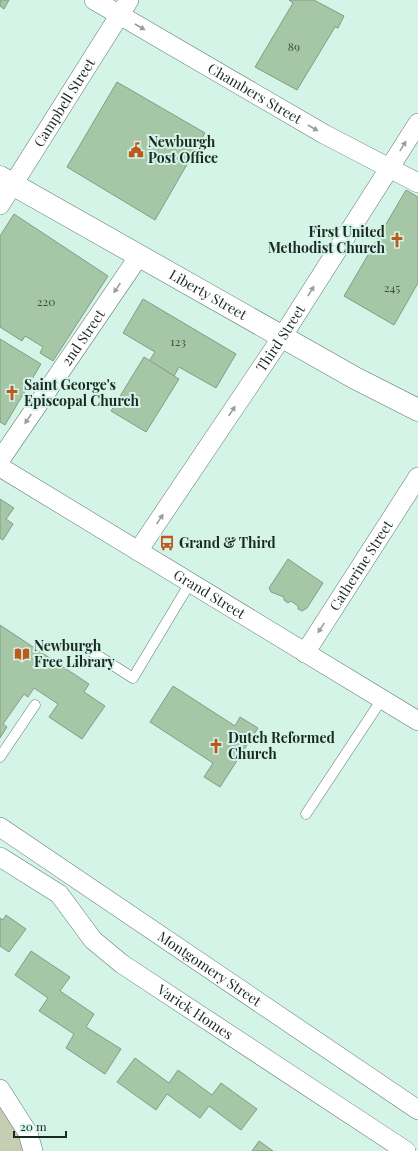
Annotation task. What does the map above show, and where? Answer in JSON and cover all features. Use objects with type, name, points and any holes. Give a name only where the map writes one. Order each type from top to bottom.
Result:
[{"type":"street","name":"Chambers Street","points":[[94,0],[124,7],[324,134],[418,183]]},
{"type":"street","name":"Campbell Street","points":[[0,205],[7,181],[124,7]]},
{"type":"street","name":"Third Street","points":[[138,551],[282,337],[418,123]]},
{"type":"street","name":"Liberty Street","points":[[7,181],[355,378],[418,410]]},
{"type":"street","name":"2nd Street","points":[[0,460],[139,256]]},
{"type":"street","name":"Grand Street","points":[[0,467],[418,722]]},
{"type":"street","name":"Catherine Street","points":[[305,653],[418,477]]},
{"type":"street","name":"Montgomery Street","points":[[0,827],[418,1110]]},
{"type":"street","name":"Varick Homes","points":[[0,857],[59,894],[92,940],[122,964],[406,1151]]},
{"type":"street","points":[[0,1089],[28,1133],[33,1151]]},
{"type":"lane","points":[[86,648],[133,678],[190,583]]},
{"type":"lane","points":[[306,814],[382,700]]},
{"type":"lane","points":[[0,757],[35,705]]},
{"type":"green space","points":[[0,1089],[33,1151],[0,1151]]},
{"type":"building","points":[[0,0],[9,0],[4,9],[0,6]]},
{"type":"building","points":[[289,0],[314,0],[344,16],[338,28],[335,27],[297,90],[255,67],[293,3]]},
{"type":"building","name":"Newburgh Post Office","points":[[117,82],[205,133],[155,220],[67,167]]},
{"type":"building","name":"First United Methodist Church","points":[[406,190],[418,197],[418,283],[394,325],[344,296]]},
{"type":"building","points":[[14,214],[108,276],[53,361],[40,353],[43,347],[25,336],[22,341],[0,327],[0,236]]},
{"type":"building","points":[[143,299],[236,354],[216,388],[179,367],[174,376],[149,361],[155,352],[123,333]]},
{"type":"building","name":"Saint George's Episcopal Church","points":[[0,339],[41,364],[5,425],[0,422]]},
{"type":"building","points":[[144,357],[179,379],[146,432],[111,411]]},
{"type":"building","points":[[0,499],[14,508],[6,519],[13,524],[3,540],[0,538]]},
{"type":"building","points":[[288,559],[323,583],[307,608],[302,611],[298,609],[298,606],[291,601],[288,603],[284,600],[284,597],[271,592],[269,588]]},
{"type":"building","name":"Newburgh Free Library","points":[[0,625],[89,684],[84,692],[105,706],[82,739],[49,717],[58,704],[34,688],[28,697],[24,694],[3,724],[7,727],[0,738]]},
{"type":"building","name":"Dutch Reformed Church","points":[[173,686],[235,726],[240,717],[258,728],[220,787],[204,777],[213,763],[150,722]]},
{"type":"building","points":[[6,915],[26,929],[9,952],[0,946],[0,918],[3,920]]},
{"type":"building","points":[[31,951],[70,977],[60,991],[94,1014],[86,1027],[121,1049],[105,1074],[66,1048],[74,1034],[39,1011],[48,998],[15,975]]},
{"type":"building","points":[[135,1058],[169,1083],[178,1070],[212,1095],[221,1083],[257,1109],[241,1130],[209,1106],[200,1118],[167,1094],[156,1110],[117,1082]]},
{"type":"building","points":[[259,1141],[273,1151],[252,1151]]},
{"type":"place","name":"Newburgh Post Office","points":[[136,150]]},
{"type":"place","name":"First United Methodist Church","points":[[397,240]]},
{"type":"place","name":"Saint George's Episcopal Church","points":[[12,393]]},
{"type":"place","name":"Grand & Third","points":[[167,543]]},
{"type":"place","name":"Newburgh Free Library","points":[[22,654]]},
{"type":"place","name":"Dutch Reformed Church","points":[[216,746]]}]
